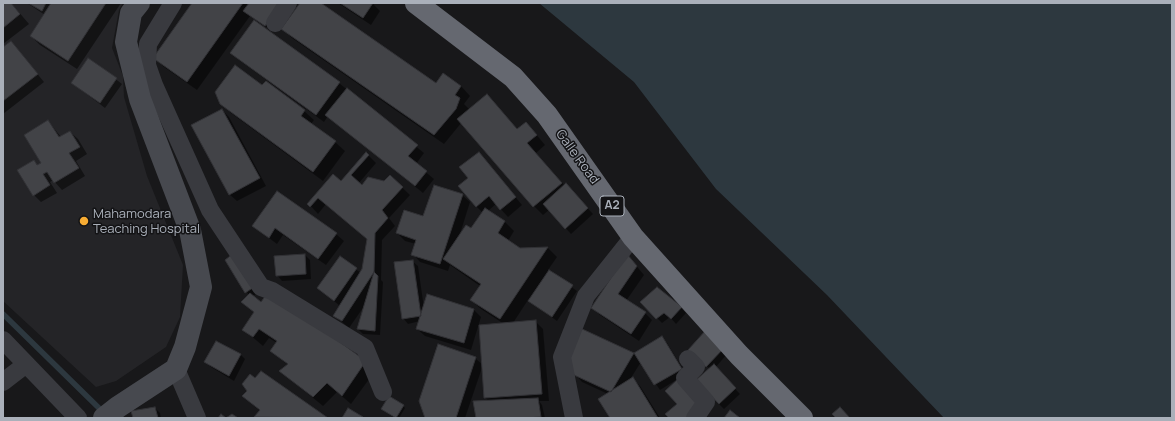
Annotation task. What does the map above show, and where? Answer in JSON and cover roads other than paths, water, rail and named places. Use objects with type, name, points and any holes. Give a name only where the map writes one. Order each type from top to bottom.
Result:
[{"type":"highway","name":"Galle Road","points":[[416,3],[513,77],[547,115],[633,237],[739,355],[802,418]]},
{"type":"street","points":[[111,412],[176,369],[185,347],[201,287],[190,230],[140,99],[126,42],[131,13],[139,3]]},
{"type":"street","points":[[275,23],[288,3]]},
{"type":"street","points":[[168,5],[148,44],[147,65],[154,85],[210,210],[261,287],[272,291],[365,348],[383,392]]},
{"type":"street","points":[[574,418],[562,358],[586,296],[633,237]]},
{"type":"street","points":[[3,340],[25,365],[78,418]]},
{"type":"street","points":[[688,359],[696,367],[685,378],[706,402],[695,418]]},
{"type":"street","points":[[3,382],[25,365]]},
{"type":"street","points":[[176,369],[197,418]]},
{"type":"waterway","points":[[3,314],[103,412]]},
{"type":"place","name":"Mahamodara Teaching Hospital","points":[[84,221]]}]
